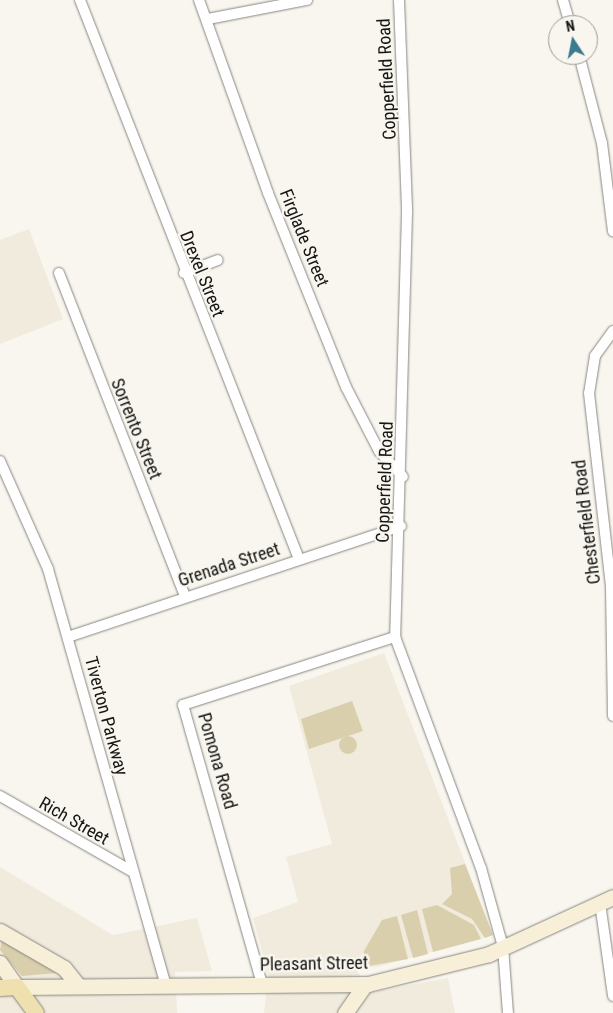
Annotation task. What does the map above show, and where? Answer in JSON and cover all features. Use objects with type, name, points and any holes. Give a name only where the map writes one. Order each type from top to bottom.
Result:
[{"type":"main road","name":"Pleasant Street","points":[[0,988],[78,985],[365,984],[503,948],[606,900]]},
{"type":"main road","points":[[0,931],[32,947],[64,968],[78,985]]},
{"type":"main road","points":[[0,963],[36,1013]]},
{"type":"main road","points":[[345,1013],[365,984]]},
{"type":"street","name":"Drexel Street","points":[[80,0],[184,273],[299,559]]},
{"type":"street","name":"Firglade Street","points":[[199,0],[208,18],[268,193],[346,387],[379,450],[402,477]]},
{"type":"street","points":[[208,18],[307,0]]},
{"type":"street","name":"Copperfield Road","points":[[400,0],[407,140],[401,526],[395,638],[481,868],[503,948],[508,1013]]},
{"type":"street","points":[[563,0],[567,15]]},
{"type":"street","points":[[582,65],[602,143],[613,231]]},
{"type":"street","points":[[184,273],[218,260]]},
{"type":"street","name":"Sorrento Street","points":[[58,273],[186,597]]},
{"type":"street","name":"Chesterfield Road","points":[[613,331],[595,356],[589,393],[611,573],[613,716]]},
{"type":"street","name":"Tiverton Parkway","points":[[0,461],[29,519],[68,636],[166,985]]},
{"type":"street","name":"Grenada Street","points":[[68,636],[401,526]]},
{"type":"street","name":"Pomona Road","points":[[262,984],[183,705],[395,638]]},
{"type":"street","name":"Rich Street","points":[[0,796],[134,872]]},
{"type":"street","points":[[606,900],[613,996]]},
{"type":"shaded area","points":[[29,229],[63,319],[0,344],[0,240]]},
{"type":"shaded area","points":[[384,653],[493,935],[377,967],[354,967],[372,992],[448,978],[455,1013],[264,1013],[268,973],[253,918],[298,902],[286,857],[332,844],[289,686]]},
{"type":"shaded area","points":[[352,701],[363,731],[309,749],[301,719]]},
{"type":"shaded area","points":[[348,736],[354,739],[357,745],[354,751],[348,754],[342,751],[339,745],[342,739]]},
{"type":"shaded area","points":[[465,864],[493,935],[485,938],[472,919],[442,904],[452,894],[450,868]]},
{"type":"shaded area","points":[[0,867],[113,935],[197,918],[212,971],[175,972],[177,1013],[0,1013]]},
{"type":"shaded area","points":[[437,905],[474,925],[481,939],[433,952],[422,909]]},
{"type":"shaded area","points":[[417,910],[428,954],[413,958],[401,915]]},
{"type":"shaded area","points":[[397,916],[408,959],[363,967],[364,951],[382,920]]},
{"type":"shaded area","points":[[2,939],[50,965],[57,973],[22,976],[0,950]]}]
